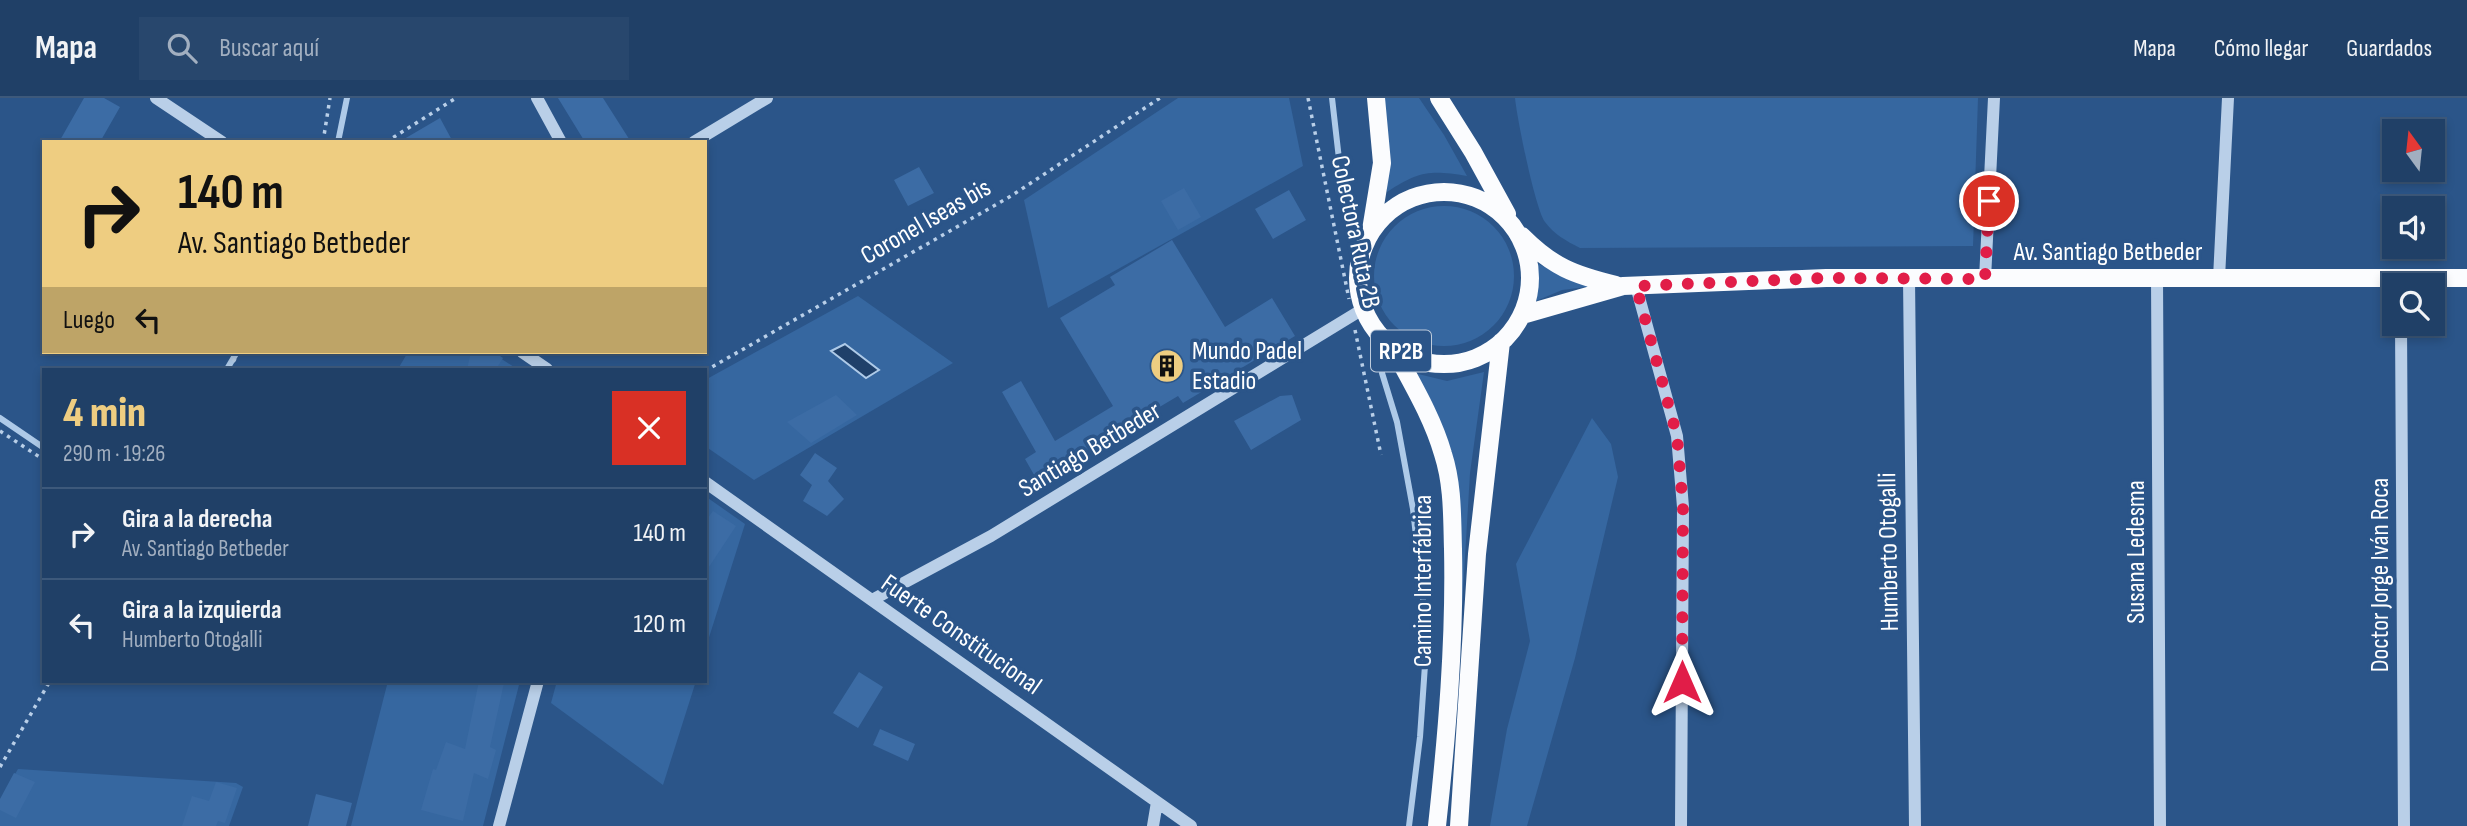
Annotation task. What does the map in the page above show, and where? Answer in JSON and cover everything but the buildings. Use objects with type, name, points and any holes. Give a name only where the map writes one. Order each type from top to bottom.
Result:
[{"type":"main road","name":"Camino Interfábrica","points":[[1376,98],[1382,163],[1371,230],[1360,255],[1356,314],[1393,348],[1419,360],[1448,364],[1477,357],[1501,342],[1522,315],[1530,290],[1529,264],[1516,229],[1474,152],[1439,98]]},
{"type":"main road","name":"Camino Interfábrica","points":[[1371,230],[1389,211],[1412,197],[1437,192],[1463,194],[1487,203],[1516,229]]},
{"type":"main road","points":[[1516,229],[1542,257],[1578,276],[1629,286]]},
{"type":"main road","name":"Av. Santiago Betbeder","points":[[1629,286],[1826,278],[2219,278],[2382,282]]},
{"type":"main road","name":"Av. Santiago Betbeder","points":[[2445,279],[2467,278]]},
{"type":"main road","points":[[1522,315],[1629,286]]},
{"type":"main road","name":"Camino Interfábrica","points":[[1459,826],[1477,554],[1501,342]]},
{"type":"main road","name":"Camino Interfábrica","points":[[1393,348],[1431,422],[1443,454],[1451,490],[1453,616],[1445,754],[1437,826]]},
{"type":"street","points":[[156,98],[219,140]]},
{"type":"street","points":[[537,98],[560,140]]},
{"type":"street","points":[[697,140],[767,98]]},
{"type":"street","points":[[1985,279],[1994,98]]},
{"type":"street","points":[[2219,278],[2228,98]]},
{"type":"street","name":"Humberto Otogalli","points":[[1909,278],[1915,826]]},
{"type":"street","name":"Susana Ledesma","points":[[2157,278],[2160,826]]},
{"type":"street","points":[[1629,286],[1677,436],[1682,495],[1681,826]]},
{"type":"street","name":"Santiago Betbeder","points":[[872,600],[991,537],[1356,314]]},
{"type":"street","name":"Doctor Jorge Iván Roca","points":[[2402,336],[2404,826]]},
{"type":"street","points":[[525,354],[546,368]]},
{"type":"street","name":"Fuerte Constitucional","points":[[707,483],[1191,826]]},
{"type":"street","points":[[499,826],[537,683]]},
{"type":"street","points":[[1153,826],[1157,802]]},
{"type":"path","points":[[323,140],[330,98]]},
{"type":"path","points":[[389,140],[456,98]]},
{"type":"path","name":"Coronel Iseas bis","points":[[707,370],[1011,196],[1160,98]]},
{"type":"path","name":"Colectora Ruta 2B","points":[[1308,98],[1356,314],[1381,455]]},
{"type":"path","points":[[0,431],[42,459]]},
{"type":"path","points":[[0,767],[49,683]]},
{"type":"shaded area","points":[[1178,98],[1289,98],[1303,166],[1048,308],[1024,200]]},
{"type":"shaded area","points":[[1382,98],[1419,98],[1467,176],[1425,174],[1387,192],[1386,118]]},
{"type":"shaded area","points":[[1515,98],[1978,98],[1973,246],[1580,248],[1552,230],[1541,213],[1527,162]]},
{"type":"shaded area","points":[[1444,206],[1471,212],[1493,227],[1508,249],[1514,276],[1508,303],[1493,325],[1471,340],[1444,346],[1417,340],[1395,325],[1380,303],[1374,276],[1380,249],[1395,227],[1417,212]]},
{"type":"shaded area","points":[[1535,262],[1564,277],[1594,286],[1562,290],[1536,301]]},
{"type":"shaded area","points":[[858,296],[953,363],[754,480],[707,447],[707,379]]},
{"type":"shaded area","points":[[845,344],[879,370],[866,378],[831,351]]},
{"type":"shaded area","points":[[407,354],[494,354],[515,368],[399,368]]},
{"type":"shaded area","points":[[1484,372],[1470,473],[1457,692],[1460,545],[1414,373],[1447,381]]},
{"type":"shaded area","points":[[1592,418],[1611,444],[1618,477],[1575,658],[1527,826],[1490,826],[1507,729],[1530,641],[1516,564]]},
{"type":"shaded area","points":[[707,497],[745,524],[707,644]]},
{"type":"shaded area","points":[[387,683],[519,683],[483,826],[351,826]]},
{"type":"shaded area","points":[[556,683],[695,683],[663,785],[551,703]]},
{"type":"shaded area","points":[[18,769],[236,783],[243,787],[229,826],[0,826],[0,800]]},
{"type":"waterway","points":[[338,140],[347,98]]},
{"type":"waterway","points":[[1332,98],[1339,159]]},
{"type":"waterway","points":[[228,368],[236,354]]},
{"type":"waterway","points":[[1382,373],[1397,422],[1413,509],[1427,636],[1420,737],[1409,826]]},
{"type":"waterway","points":[[0,418],[42,447]]},
{"type":"place","name":"Mundo Padel Estadio","points":[[1167,366]]},
{"type":"route","points":[[1682,682],[1683,507],[1677,436],[1636,286],[1826,278],[1985,279],[1989,201]]}]
